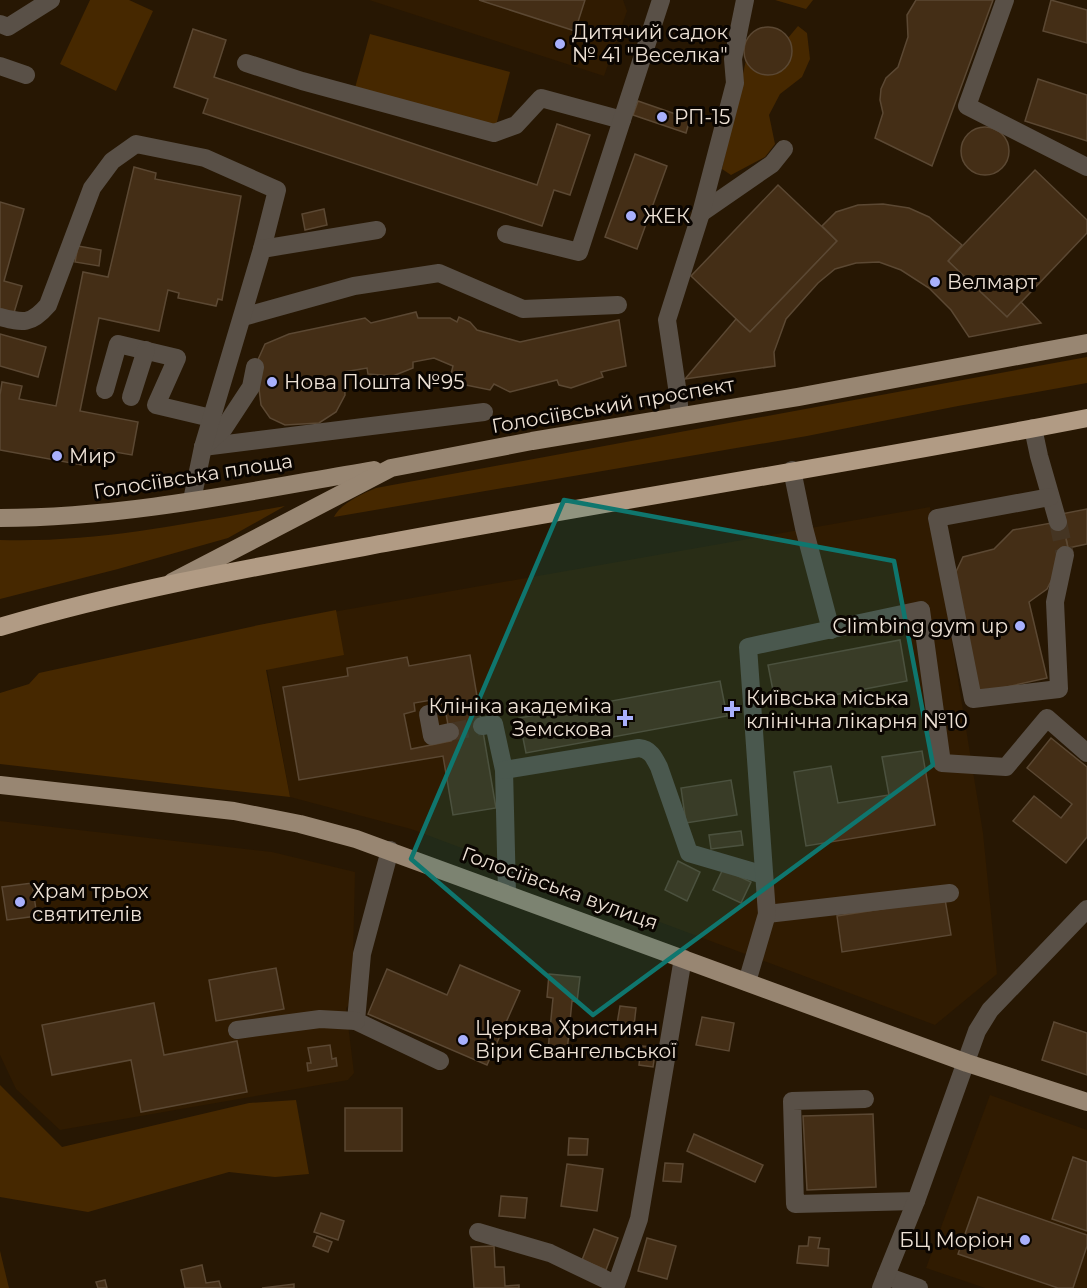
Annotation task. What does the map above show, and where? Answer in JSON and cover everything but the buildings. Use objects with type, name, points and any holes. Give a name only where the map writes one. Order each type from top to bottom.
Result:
[{"type":"highway","name":"Голосіївський проспект","points":[[0,627],[171,583],[460,529],[1087,418]]},
{"type":"main road","name":"Голосіївський проспект","points":[[171,583],[391,468],[798,397],[1087,343]]},
{"type":"main road","name":"Голосіївська площа","points":[[0,518],[110,513],[391,468]]},
{"type":"main road","name":"Голосіївська вулиця","points":[[0,785],[234,811],[356,838],[967,1063],[1087,1102]]},
{"type":"street","points":[[0,24],[8,27],[51,0]]},
{"type":"street","points":[[506,234],[579,252],[661,0]]},
{"type":"street","points":[[680,416],[667,320],[701,213],[735,83],[733,59],[743,36],[745,0]]},
{"type":"street","points":[[1005,0],[967,106],[1087,167]]},
{"type":"street","points":[[246,63],[302,81],[494,133],[516,125],[541,98],[622,120]]},
{"type":"street","points":[[0,66],[26,75]]},
{"type":"street","points":[[0,317],[21,323],[37,318],[48,305],[92,188],[112,161],[136,144],[205,159],[277,190],[243,317],[203,447],[192,500]]},
{"type":"street","points":[[701,213],[772,164],[784,149]]},
{"type":"street","points":[[262,249],[377,230]]},
{"type":"street","points":[[243,317],[354,286],[439,273],[523,309],[618,305]]},
{"type":"street","points":[[105,390],[118,344],[177,358],[156,405],[211,418]]},
{"type":"street","points":[[131,397],[146,350]]},
{"type":"street","points":[[203,447],[224,428],[251,387],[255,368]]},
{"type":"street","points":[[203,447],[484,412]]},
{"type":"street","points":[[1033,428],[1058,522]]},
{"type":"street","points":[[792,470],[804,528],[831,630]]},
{"type":"street","points":[[1050,496],[937,518],[973,699],[1059,689],[1055,603],[1065,555]]},
{"type":"street","points":[[747,982],[767,914],[748,647],[921,610],[942,763],[1006,767],[1047,718],[1087,753]]},
{"type":"street","points":[[428,714],[432,736],[450,732]]},
{"type":"street","points":[[482,726],[494,724],[504,770],[507,893]]},
{"type":"street","points":[[504,770],[639,748],[646,749],[654,756],[659,767],[689,853],[764,875]]},
{"type":"street","points":[[356,1022],[362,954],[390,850]]},
{"type":"street","points":[[767,914],[950,893]]},
{"type":"street","points":[[919,1288],[883,1282],[916,1201],[977,1030],[990,1010],[1087,909]]},
{"type":"street","points":[[478,1232],[550,1253],[615,1286],[639,1219],[683,958]]},
{"type":"street","points":[[237,1030],[320,1019],[356,1022],[440,1061]]},
{"type":"street","points":[[865,1099],[792,1101],[795,1204],[916,1201]]},
{"type":"highlighted area","points":[[564,500],[894,561],[933,765],[593,1015],[411,859]]},
{"type":"shaded area","points":[[90,0],[129,0],[153,11],[116,91],[60,64]]},
{"type":"shaded area","name":"Дитячий садок № 41 \"Веселка\"","points":[[369,0],[623,0],[627,11],[604,76]]},
{"type":"shaded area","points":[[775,0],[813,0],[806,9]]},
{"type":"shaded area","points":[[798,26],[807,33],[810,59],[802,77],[780,94],[769,115],[775,144],[765,157],[731,175],[722,169],[746,60],[754,69],[762,73],[779,72],[790,59],[791,49],[788,38]]},
{"type":"shaded area","points":[[370,34],[510,72],[494,133],[353,95]]},
{"type":"shaded area","points":[[1087,357],[1087,383],[807,436],[334,517],[347,503],[376,488]]},
{"type":"shaded area","points":[[285,506],[228,538],[0,599],[0,540],[107,535]]},
{"type":"shaded area","name":"Київська міська клінічна лікарня №10","points":[[930,507],[983,833],[997,974],[935,1025],[411,829],[290,797],[259,625]]},
{"type":"shaded area","points":[[336,610],[344,655],[266,670],[290,797],[0,764],[0,693],[29,684],[39,673]]},
{"type":"shaded area","points":[[0,821],[272,852],[355,872],[352,1002],[346,1008],[354,1073],[348,1080],[60,1130],[16,1089],[0,1055]]},
{"type":"shaded area","points":[[0,1085],[62,1147],[249,1103],[296,1100],[309,1174],[275,1177],[229,1172],[88,1212],[0,1197]]},
{"type":"shaded area","points":[[990,1095],[1087,1130],[1087,1288],[985,1288],[926,1268]]},
{"type":"shaded area","points":[[0,1251],[9,1288],[0,1288]]},
{"type":"tunnel","points":[[1058,522],[1065,555]]},
{"type":"tunnel","points":[[450,732],[482,726]]},
{"type":"place","name":"Дитячий садок № 41 \"Веселка\"","points":[[560,44]]},
{"type":"place","name":"РП-15","points":[[662,117]]},
{"type":"place","name":"ЖЕК","points":[[631,216]]},
{"type":"place","name":"Велмарт","points":[[935,282]]},
{"type":"place","name":"Нова Пошта №95","points":[[272,382]]},
{"type":"place","name":"Мир","points":[[57,456]]},
{"type":"place","name":"Climbing gym up","points":[[1020,626]]},
{"type":"place","name":"Київська міська клінічна лікарня №10","points":[[732,709]]},
{"type":"place","name":"Клініка академіка Земскова","points":[[625,718]]},
{"type":"place","name":"Храм трьох святителів","points":[[20,902]]},
{"type":"place","name":"Церква Християн Віри Євангельської","points":[[463,1040]]},
{"type":"place","name":"БЦ Моріон","points":[[1025,1240]]}]
